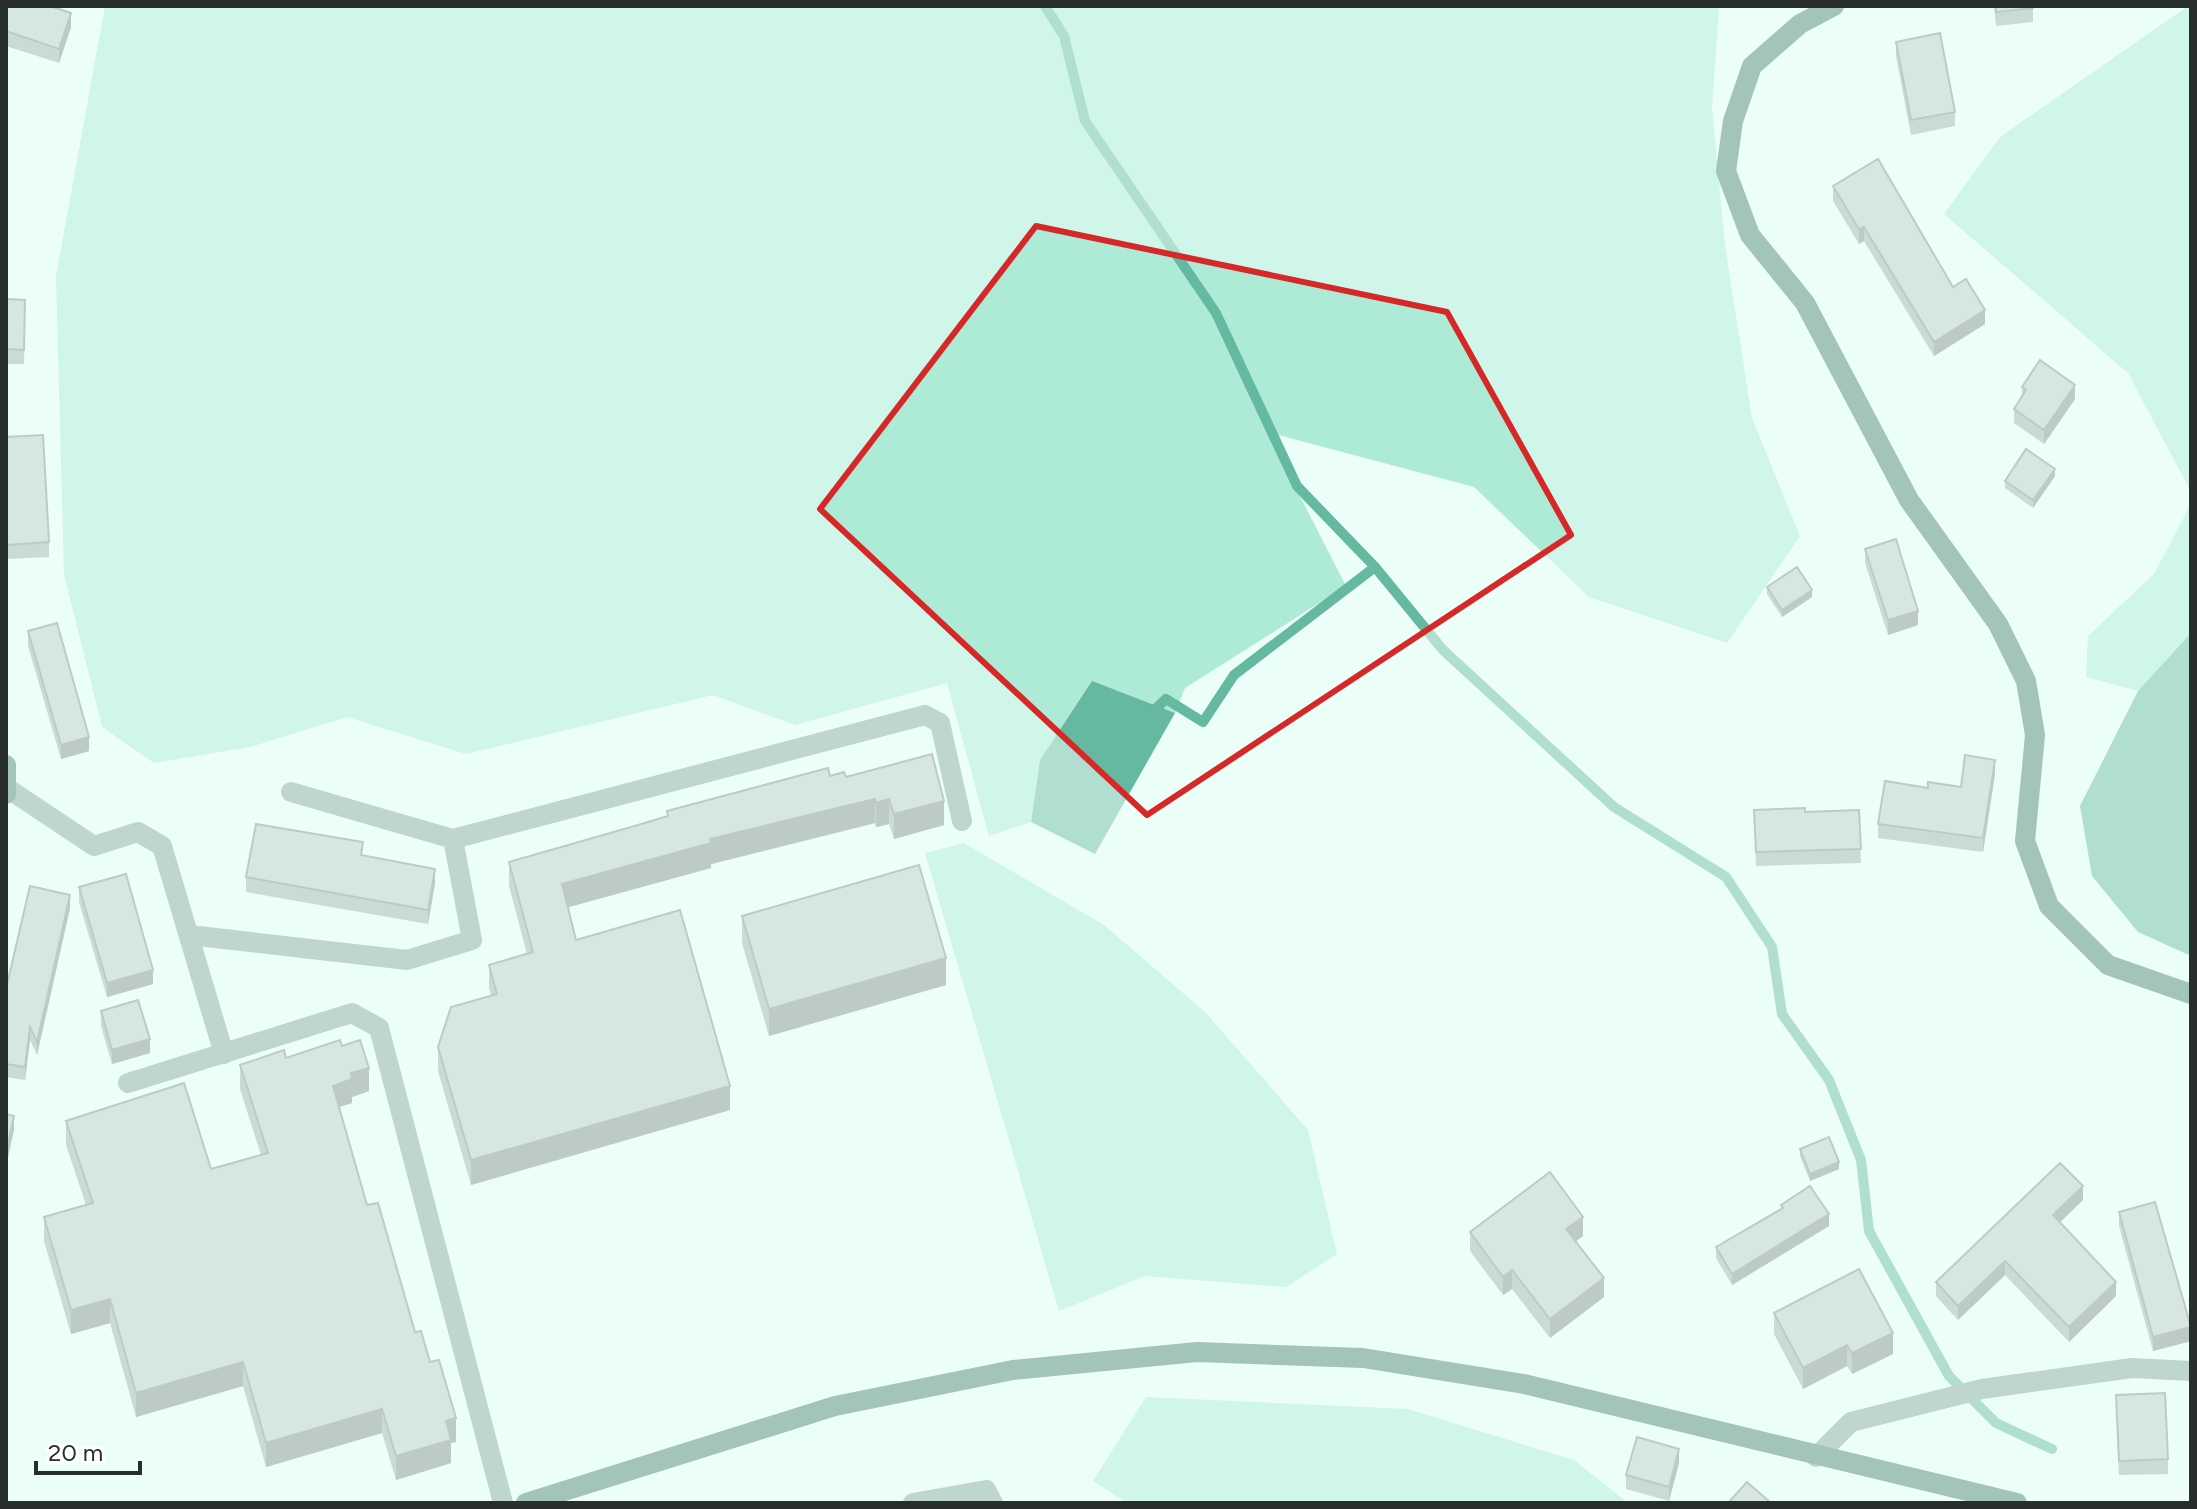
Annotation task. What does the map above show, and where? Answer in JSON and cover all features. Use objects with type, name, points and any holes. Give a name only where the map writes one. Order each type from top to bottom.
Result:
[{"type":"street","points":[[1834,6],[1800,24],[1752,66],[1733,121],[1726,171],[1750,235],[1805,303],[1909,500],[1998,624],[2026,681],[2035,735],[2025,841],[2049,906],[2108,965],[2191,994]]},
{"type":"street","points":[[291,792],[453,839],[925,715],[940,723],[962,821]]},
{"type":"street","points":[[6,765],[7,791],[94,846],[138,832],[162,846],[224,1054]]},
{"type":"street","points":[[189,935],[407,960],[472,940],[453,839]]},
{"type":"street","points":[[128,1083],[352,1013],[379,1028],[503,1503]]},
{"type":"street","points":[[526,1503],[835,1406],[1013,1370],[1197,1352],[1363,1358],[1524,1384],[1816,1457],[2017,1503]]},
{"type":"street","points":[[1816,1457],[1851,1422],[1982,1389],[2132,1368],[2191,1371]]},
{"type":"street","points":[[913,1503],[986,1490],[993,1503]]},
{"type":"highlighted area","points":[[1036,226],[1447,312],[1571,535],[1147,815],[820,509]]},
{"type":"shaded area","points":[[105,6],[1719,6],[1712,108],[1725,246],[1752,418],[1800,536],[1727,643],[1589,597],[1474,487],[1267,432],[1346,586],[1185,688],[1175,713],[1092,682],[1040,760],[1031,822],[989,836],[947,683],[795,725],[713,695],[466,754],[347,717],[250,747],[154,763],[102,727],[64,575],[56,276]]},
{"type":"shaded area","points":[[2191,6],[2191,492],[2128,373],[1944,214],[2000,137]]},
{"type":"shaded area","points":[[2191,504],[2191,633],[2138,691],[2086,677],[2088,636],[2154,574]]},
{"type":"shaded area","points":[[2191,633],[2191,956],[2138,932],[2092,876],[2080,806],[2138,691]]},
{"type":"shaded area","points":[[1092,681],[1175,713],[1095,854],[1031,822],[1040,760]]},
{"type":"shaded area","points":[[964,843],[1104,925],[1206,1013],[1308,1130],[1337,1254],[1286,1287],[1145,1276],[1059,1311],[925,853]]},
{"type":"shaded area","points":[[1146,1397],[1408,1409],[1574,1460],[1628,1503],[1128,1503],[1093,1481]]},
{"type":"building","points":[[6,6],[50,6],[71,13],[59,49],[6,31]]},
{"type":"building","points":[[1996,6],[2033,6],[2033,8],[1996,12]]},
{"type":"building","points":[[1940,33],[1955,112],[1911,120],[1896,42]]},
{"type":"building","points":[[1878,159],[1953,287],[1966,279],[1985,310],[1934,342],[1864,227],[1859,229],[1833,186]]},
{"type":"building","points":[[6,299],[25,300],[24,350],[6,349]]},
{"type":"building","points":[[2040,360],[2075,385],[2044,430],[2014,409],[2026,390],[2022,387]]},
{"type":"building","points":[[43,435],[49,542],[6,545],[6,437]]},
{"type":"building","points":[[2026,449],[2055,469],[2033,500],[2005,481]]},
{"type":"building","points":[[1896,539],[1918,611],[1888,620],[1865,549]]},
{"type":"building","points":[[1797,567],[1812,590],[1782,610],[1767,587]]},
{"type":"building","points":[[57,623],[89,737],[61,745],[28,631]]},
{"type":"building","points":[[932,754],[944,801],[894,814],[889,799],[876,803],[875,799],[710,839],[711,843],[562,884],[576,940],[680,910],[730,1086],[471,1160],[438,1047],[451,1007],[497,994],[489,965],[533,952],[509,862],[668,816],[667,811],[828,768],[830,776],[844,772],[846,777]]},
{"type":"building","points":[[1965,755],[1995,760],[1983,838],[1878,824],[1885,781],[1928,788],[1928,782],[1961,787]]},
{"type":"building","points":[[1805,808],[1805,812],[1859,810],[1861,849],[1756,852],[1754,810]]},
{"type":"building","points":[[256,824],[363,842],[361,855],[435,869],[428,910],[246,877]]},
{"type":"building","points":[[919,865],[946,958],[769,1009],[742,916]]},
{"type":"building","points":[[126,874],[153,970],[107,983],[79,887]]},
{"type":"building","points":[[30,886],[70,895],[37,1042],[30,1027],[25,1067],[6,1064],[6,989]]},
{"type":"building","points":[[138,1000],[150,1039],[112,1050],[101,1011]]},
{"type":"building","points":[[340,1040],[342,1046],[360,1040],[369,1068],[351,1073],[352,1079],[333,1086],[367,1205],[378,1203],[415,1332],[421,1331],[430,1362],[439,1360],[456,1418],[446,1421],[451,1440],[396,1456],[382,1409],[266,1443],[243,1362],[136,1393],[110,1299],[71,1310],[44,1217],[93,1203],[66,1121],[184,1083],[211,1169],[268,1153],[240,1065],[284,1050],[286,1058]]},
{"type":"building","points":[[6,1114],[14,1116],[6,1153]]},
{"type":"building","points":[[1829,1137],[1839,1162],[1810,1174],[1800,1149]]},
{"type":"building","points":[[2060,1163],[2083,1186],[2053,1215],[2116,1282],[2069,1327],[2005,1261],[1958,1306],[1936,1282]]},
{"type":"building","points":[[1550,1172],[1583,1217],[1566,1229],[1604,1278],[1550,1319],[1512,1270],[1503,1277],[1470,1232]]},
{"type":"building","points":[[1810,1186],[1829,1214],[1732,1274],[1716,1247],[1783,1208],[1781,1205]]},
{"type":"building","points":[[2155,1202],[2191,1327],[2153,1337],[2119,1212]]},
{"type":"building","points":[[1859,1269],[1893,1333],[1852,1353],[1847,1345],[1803,1368],[1774,1313]]},
{"type":"building","points":[[2165,1393],[2168,1459],[2119,1461],[2116,1395]]},
{"type":"building","points":[[1637,1437],[1679,1449],[1669,1487],[1626,1475]]},
{"type":"building","points":[[1747,1482],[1771,1503],[1728,1503]]},
{"type":"waterway","points":[[1045,6],[1064,36],[1085,121],[1216,313],[1297,486],[1375,567],[1443,650],[1614,807],[1726,877],[1772,947],[1782,1014],[1829,1080],[1861,1160],[1869,1231],[1949,1376],[1996,1423],[2052,1449]]},
{"type":"waterway","points":[[1149,715],[1166,699],[1203,722],[1234,675],[1375,567]]}]
